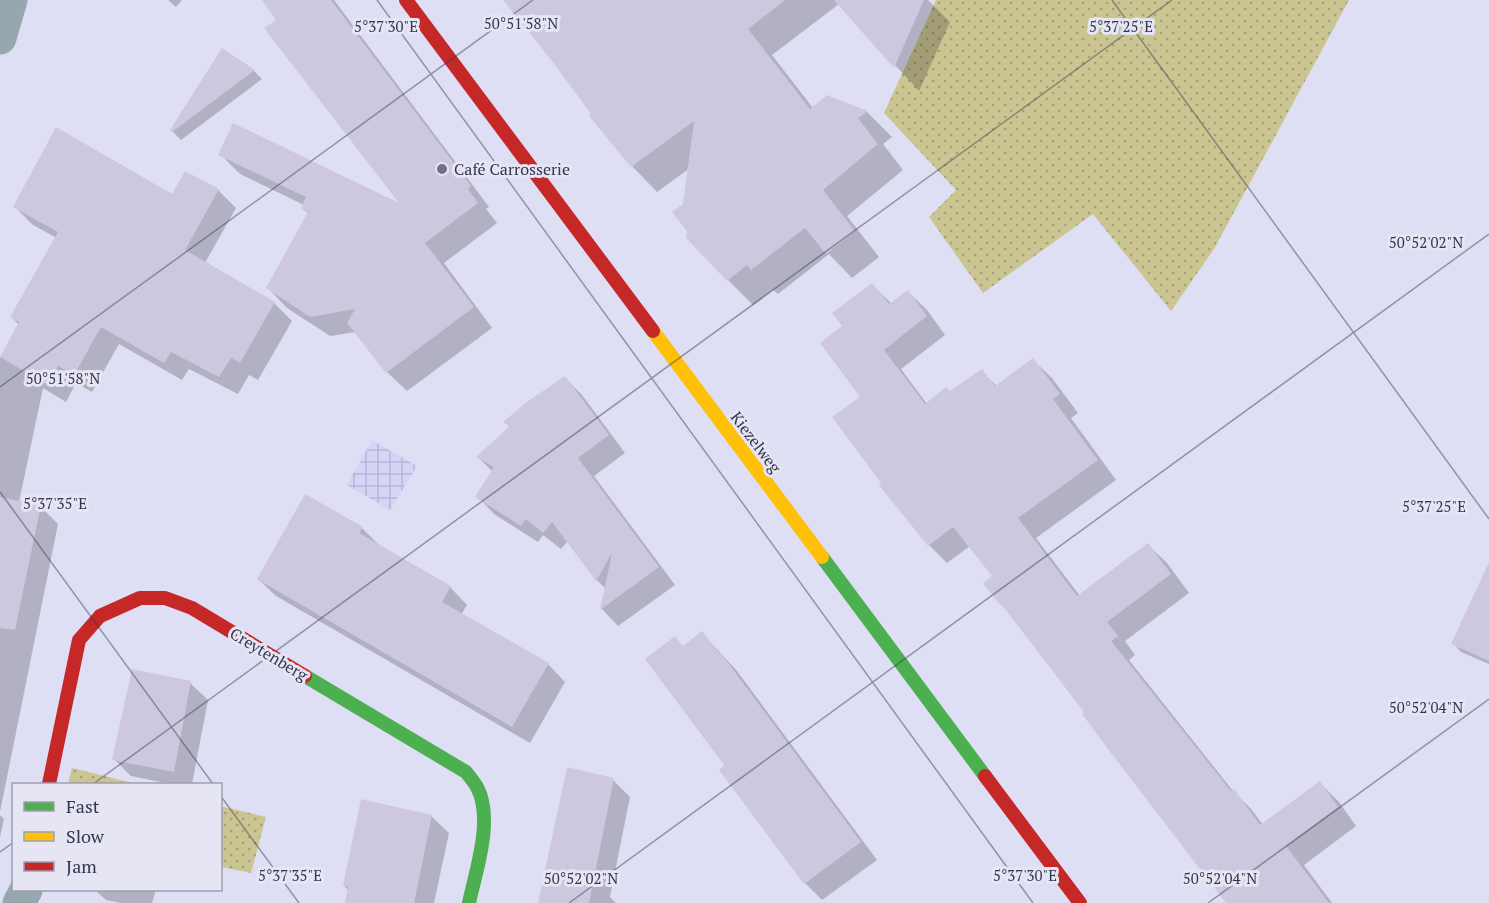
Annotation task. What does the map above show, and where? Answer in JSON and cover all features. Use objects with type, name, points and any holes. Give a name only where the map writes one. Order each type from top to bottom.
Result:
[{"type":"main road","name":"Kiezelweg","points":[[406,0],[1080,903]]},
{"type":"main road","name":"Creytenberg","points":[[49,783],[79,640],[100,616],[118,607],[140,598],[165,598],[192,608],[466,772],[479,789],[483,837],[469,903]]},
{"type":"street","points":[[0,38],[11,0]]},
{"type":"shaded area","points":[[936,0],[1349,0],[1214,249],[1171,311],[1093,214],[983,293],[929,217],[956,190],[884,113]]},
{"type":"shaded area","points":[[372,440],[417,466],[390,510],[347,485]]},
{"type":"shaded area","points":[[72,768],[133,783],[68,783]]},
{"type":"shaded area","points":[[222,806],[266,817],[251,873],[222,867]]},
{"type":"building","points":[[262,0],[331,0],[471,186],[468,189],[478,203],[425,243],[474,307],[386,373],[347,323],[355,309],[310,317],[266,288],[308,212],[301,208],[306,197],[218,155],[233,123],[399,203],[264,28],[276,20]]},
{"type":"building","points":[[503,0],[785,0],[748,29],[810,109],[827,95],[868,111],[858,118],[878,144],[823,190],[855,231],[826,254],[805,228],[751,270],[747,265],[727,281],[686,238],[687,231],[672,212],[683,204],[694,121],[631,167],[589,116],[591,114],[552,61]]},
{"type":"building","points":[[834,0],[924,0],[894,68]]},
{"type":"building","points":[[222,48],[255,70],[172,132],[170,130]]},
{"type":"building","points":[[56,127],[172,194],[185,171],[219,189],[185,250],[275,302],[240,363],[231,358],[219,377],[171,352],[164,363],[101,327],[74,375],[58,366],[48,385],[0,357],[19,322],[10,317],[58,232],[13,207]]},
{"type":"building","points":[[872,283],[889,304],[908,290],[927,316],[884,350],[925,404],[946,387],[950,391],[982,369],[995,386],[1033,358],[1060,394],[1053,399],[1098,460],[1018,518],[1077,596],[1148,543],[1171,574],[1107,622],[1118,636],[1111,641],[1231,791],[1234,789],[1260,825],[1320,781],[1338,807],[1286,846],[1329,903],[1226,903],[1108,749],[1082,714],[1084,712],[983,583],[992,576],[953,527],[928,546],[879,485],[881,483],[832,417],[860,397],[820,343],[842,326],[832,313]]},
{"type":"building","points":[[565,376],[609,435],[578,458],[659,567],[600,610],[612,553],[596,581],[552,522],[543,533],[526,519],[521,526],[475,497],[494,467],[476,457],[510,426],[503,422]]},
{"type":"building","points":[[305,494],[363,527],[359,533],[451,586],[442,602],[549,663],[512,727],[257,579]]},
{"type":"building","points":[[0,497],[41,505],[15,630],[0,628]]},
{"type":"building","points":[[1489,562],[1489,661],[1451,644]]},
{"type":"building","points":[[702,631],[861,842],[804,884],[719,770],[724,765],[645,659],[675,636],[683,646]]},
{"type":"building","points":[[132,669],[191,681],[174,772],[112,760]]},
{"type":"building","points":[[567,767],[614,778],[589,903],[538,903]]},
{"type":"building","points":[[361,799],[432,815],[414,903],[345,903],[348,887],[343,886]]},
{"type":"traffic: fast","points":[[822,557],[985,776]]},
{"type":"traffic: fast","points":[[305,676],[466,772],[473,781],[482,800],[484,829],[469,903]]},
{"type":"traffic: slow","points":[[653,331],[822,557]]},
{"type":"traffic: jam","points":[[406,0],[653,331]]},
{"type":"traffic: jam","points":[[49,783],[79,640],[100,616],[140,598],[165,598],[192,608],[305,676]]},
{"type":"traffic: jam","points":[[985,776],[1080,903]]},
{"type":"place","name":"Café Carrosserie","points":[[442,169]]}]
